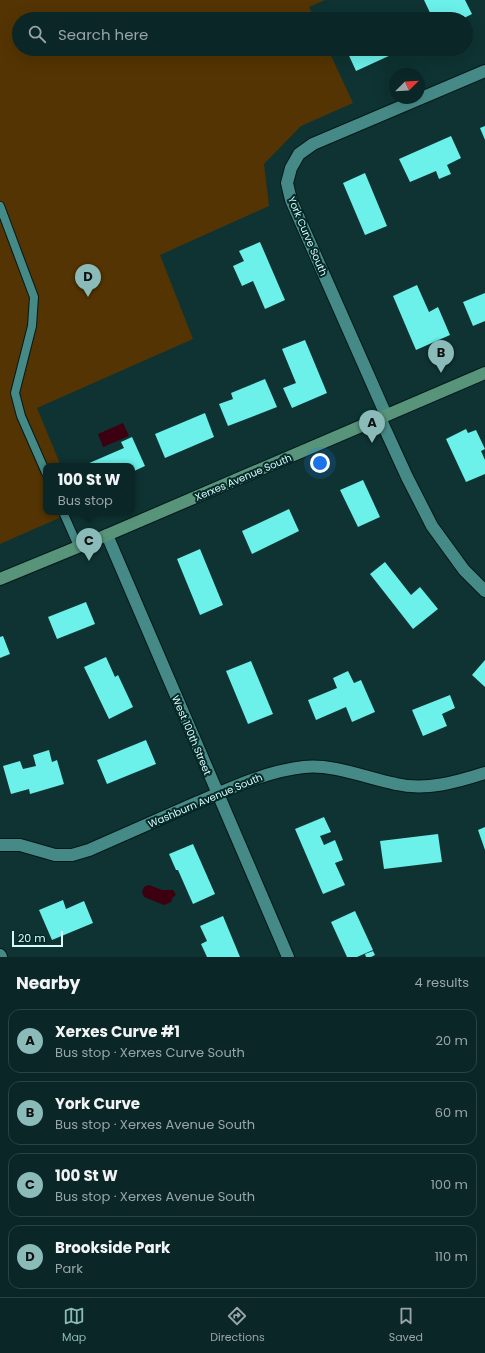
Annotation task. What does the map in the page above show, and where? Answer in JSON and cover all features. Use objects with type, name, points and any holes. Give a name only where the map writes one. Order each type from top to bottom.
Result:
[{"type":"street","name":"York Curve South","points":[[485,71],[313,144],[299,154],[291,168],[287,183],[291,200],[407,477],[432,526],[464,570],[485,591]]},
{"type":"street","name":"Xerxes Avenue South","points":[[0,579],[485,374]]},
{"type":"street","name":"West 100th Street","points":[[106,535],[288,957]]},
{"type":"street","name":"Washburn Avenue South","points":[[0,845],[20,845],[54,855],[72,855],[89,850],[243,783],[274,772],[305,767],[338,769],[398,785],[428,786],[458,781],[485,773]]},
{"type":"lane","points":[[0,206],[34,297],[32,326],[15,393],[21,416],[43,466]]},
{"type":"lane","points":[[64,515],[78,546]]},
{"type":"shaded area","points":[[0,0],[325,0],[309,7],[312,12],[12,12],[12,56],[331,56],[353,103],[301,126],[264,164],[269,206],[160,255],[193,339],[37,408],[60,463],[43,463],[43,515],[66,515],[0,544]]},
{"type":"shaded area","points":[[123,423],[129,436],[103,447],[98,434]]},
{"type":"shaded area","points":[[149,885],[162,890],[173,890],[176,895],[173,897],[171,902],[164,905],[144,897],[142,892],[144,887]]},
{"type":"building","points":[[424,0],[465,0],[471,12],[430,12]]},
{"type":"building","points":[[349,56],[389,56],[356,71]]},
{"type":"building","points":[[485,126],[485,140],[480,128]]},
{"type":"building","points":[[451,136],[461,158],[447,165],[451,174],[439,179],[436,171],[410,182],[399,159]]},
{"type":"building","points":[[365,173],[387,226],[365,235],[343,183]]},
{"type":"building","points":[[260,242],[285,300],[265,309],[253,281],[242,286],[233,266],[244,261],[239,251]]},
{"type":"building","points":[[417,285],[429,312],[438,307],[450,335],[416,350],[393,296]]},
{"type":"building","points":[[485,293],[485,321],[473,326],[463,302]]},
{"type":"building","points":[[305,340],[327,393],[292,408],[283,388],[296,383],[282,349]]},
{"type":"building","points":[[265,379],[277,407],[228,426],[219,404],[233,399],[231,393]]},
{"type":"building","points":[[205,413],[214,437],[165,458],[155,434]]},
{"type":"building","points":[[466,429],[468,433],[476,430],[485,449],[481,451],[485,460],[485,474],[466,482],[446,439]]},
{"type":"building","points":[[132,437],[145,466],[135,471],[135,463],[89,463],[124,448],[121,442]]},
{"type":"building","points":[[363,480],[380,517],[358,527],[340,490]]},
{"type":"building","points":[[289,509],[299,531],[252,554],[242,531]]},
{"type":"building","points":[[200,549],[223,605],[200,615],[177,559]]},
{"type":"building","points":[[385,562],[411,595],[420,587],[438,609],[413,629],[370,574]]},
{"type":"building","points":[[86,602],[95,624],[57,639],[48,617]]},
{"type":"building","points":[[3,636],[10,654],[0,658],[0,637]]},
{"type":"building","points":[[106,657],[115,677],[118,675],[133,707],[109,719],[84,667]]},
{"type":"building","points":[[485,660],[485,687],[472,675]]},
{"type":"building","points":[[251,661],[273,714],[248,724],[226,671]]},
{"type":"building","points":[[348,671],[354,683],[361,680],[375,712],[352,722],[346,707],[316,720],[308,700],[337,688],[333,678]]},
{"type":"building","points":[[450,695],[455,708],[442,714],[447,726],[423,736],[412,710]]},
{"type":"building","points":[[146,740],[156,764],[107,784],[97,760]]},
{"type":"building","points":[[49,750],[52,762],[57,760],[64,784],[30,794],[29,789],[11,794],[3,766],[20,761],[23,769],[36,766],[33,755]]},
{"type":"building","points":[[324,817],[331,832],[320,836],[324,845],[335,840],[343,860],[335,863],[345,885],[323,894],[295,829]]},
{"type":"building","points":[[485,827],[485,850],[478,830]]},
{"type":"building","points":[[438,834],[442,862],[384,869],[380,841]]},
{"type":"building","points":[[193,844],[215,894],[193,904],[169,854]]},
{"type":"building","points":[[63,900],[66,909],[84,901],[93,923],[52,940],[39,910]]},
{"type":"building","points":[[355,911],[373,950],[357,957],[347,957],[331,922]]},
{"type":"building","points":[[223,916],[240,957],[207,957],[201,944],[207,941],[200,926]]},
{"type":"building","points":[[373,951],[375,955],[366,957],[365,954]]},
{"type":"place","name":"Brookside Park","points":[[88,297]]},
{"type":"place","name":"York Curve","points":[[441,373]]},
{"type":"place","name":"Xerxes Curve #1","points":[[372,443]]},
{"type":"place","name":"100 St W","points":[[89,561]]}]
